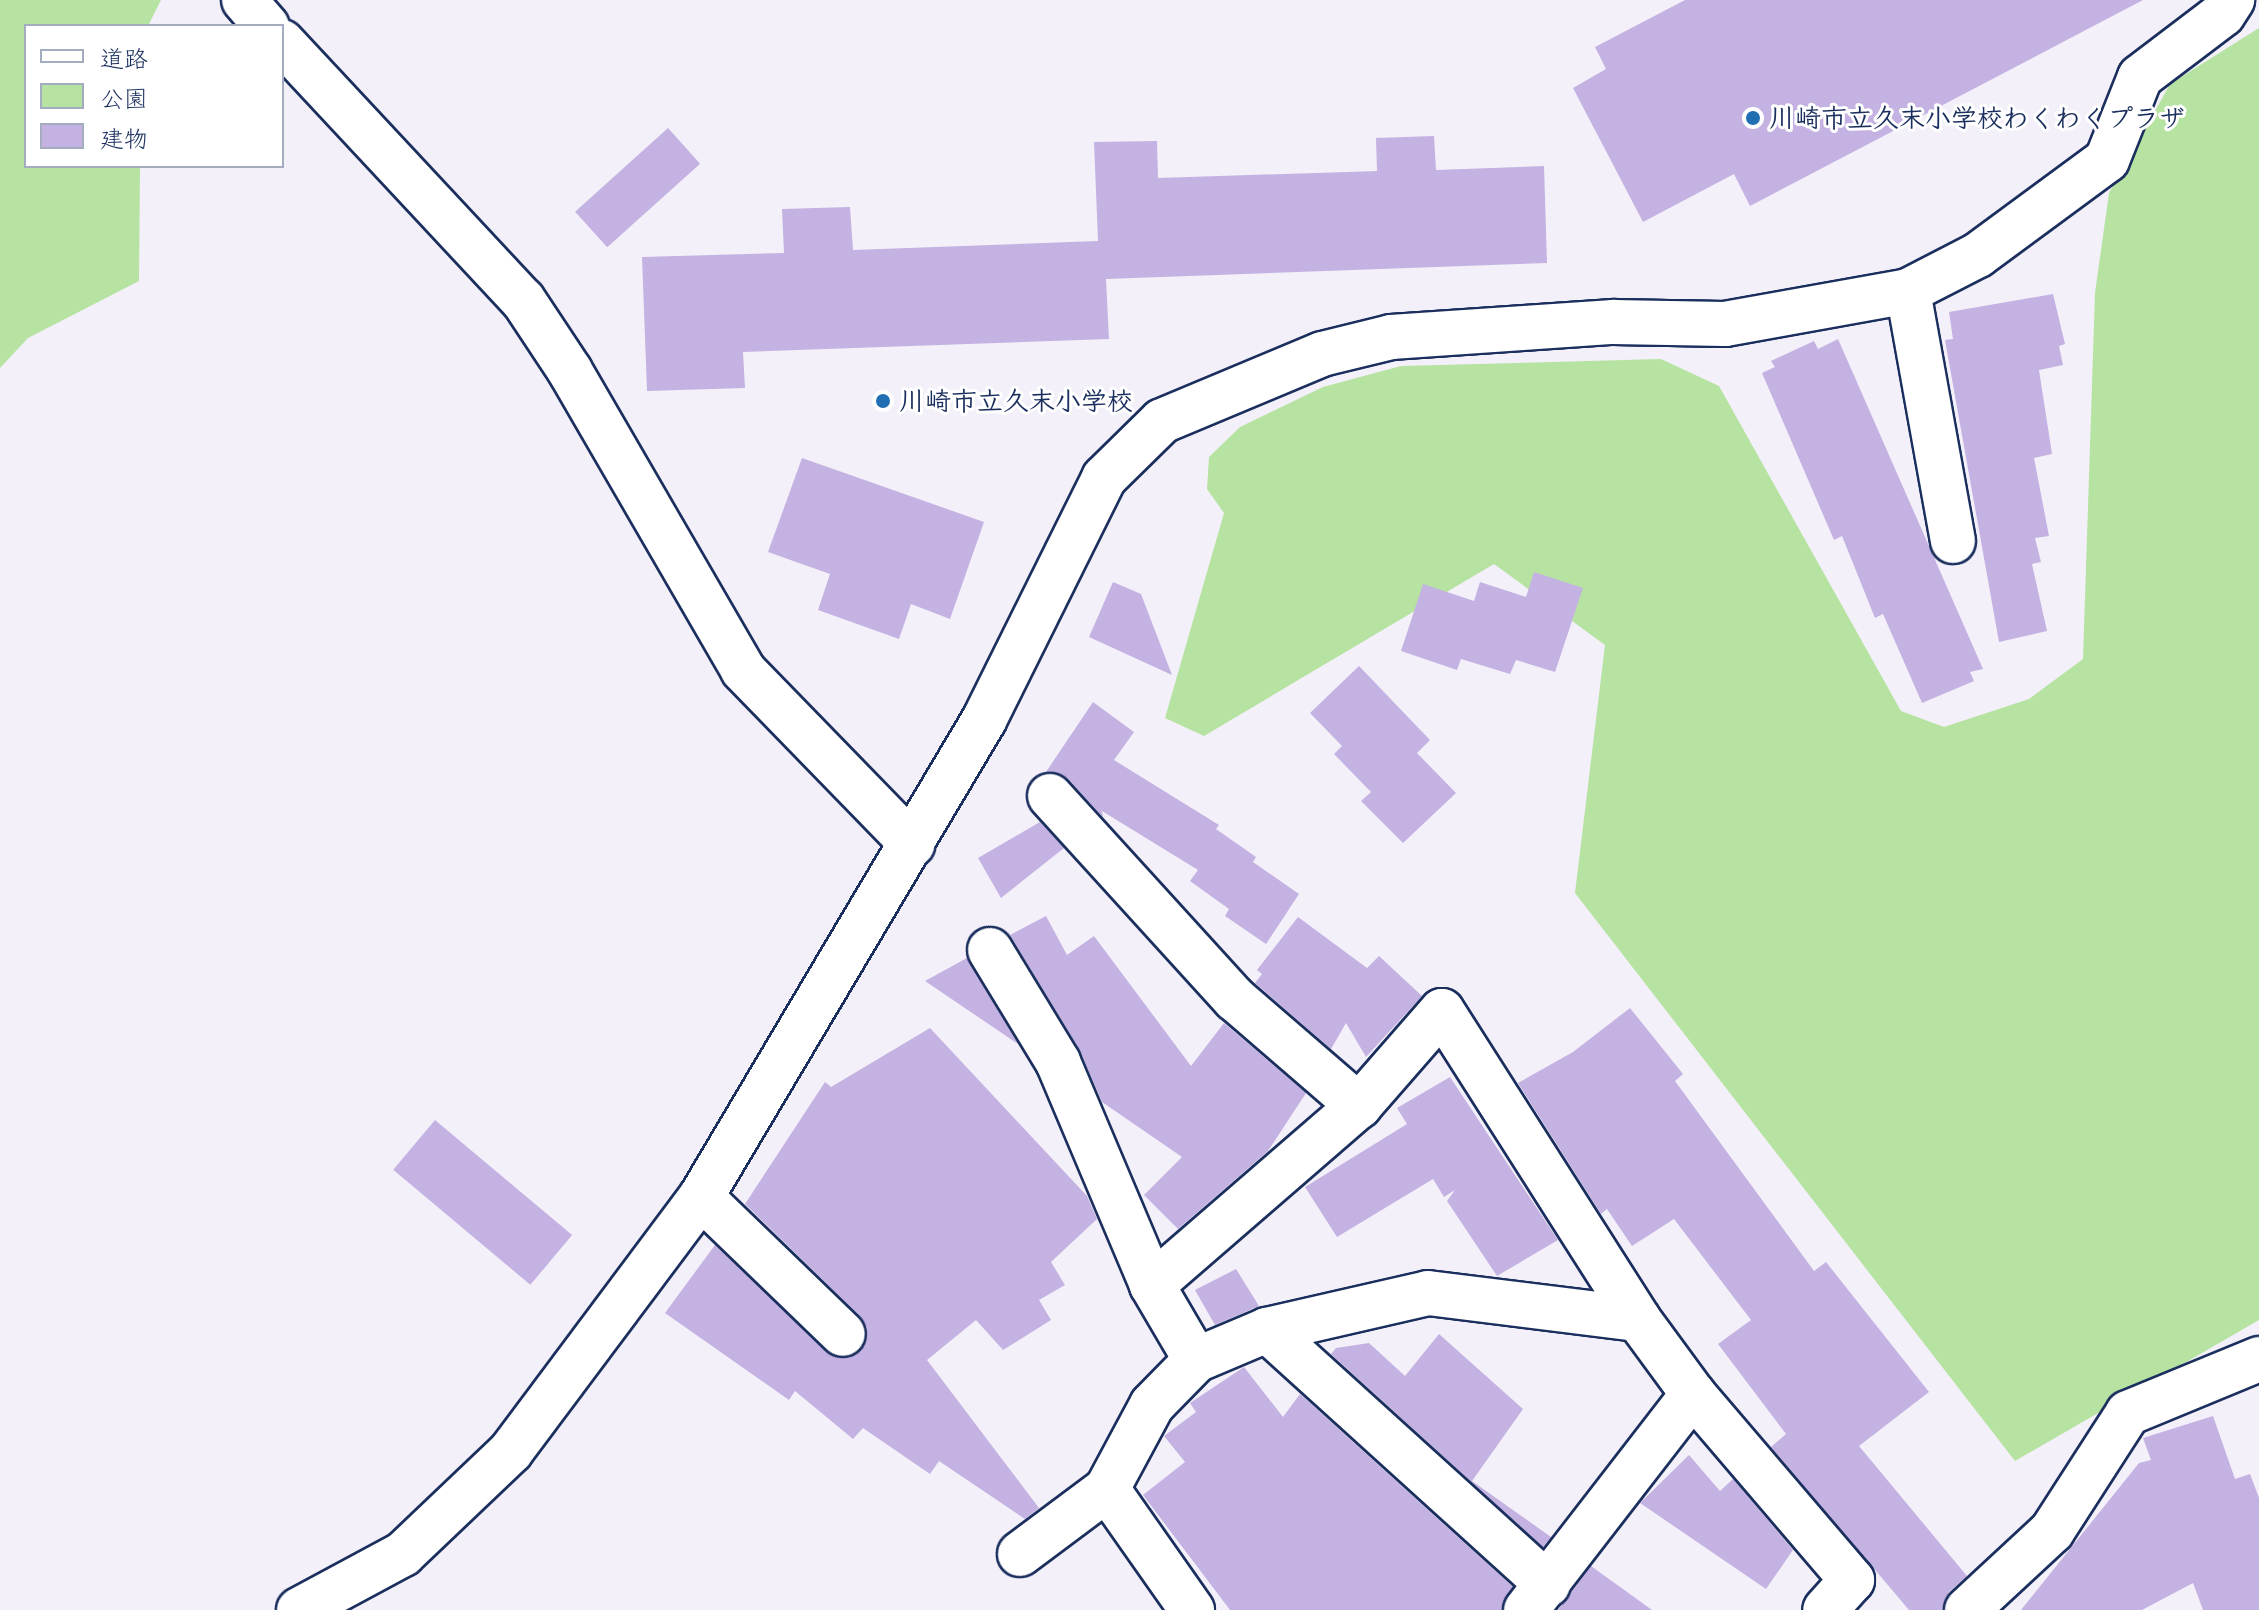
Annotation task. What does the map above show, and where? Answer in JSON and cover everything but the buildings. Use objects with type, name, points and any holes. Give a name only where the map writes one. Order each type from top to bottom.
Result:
[{"type":"street","points":[[244,0],[265,24]]},
{"type":"street","points":[[299,1610],[403,1554],[511,1451],[701,1197],[984,720],[1104,478],[1162,421],[1322,354],[1391,337],[1613,322],[1725,324],[1908,291],[1978,255],[2107,160],[2140,77],[2223,14],[2232,0]]},
{"type":"street","points":[[284,44],[523,300],[570,371],[743,670],[912,844]]},
{"type":"street","points":[[1908,291],[1953,541]]},
{"type":"street","points":[[1050,796],[1235,999],[1359,1106]]},
{"type":"street","points":[[990,950],[1058,1062],[1152,1285],[1196,1360]]},
{"type":"street","points":[[1152,1285],[1359,1106],[1442,1011],[1638,1319],[1693,1394],[1852,1580],[1825,1610]]},
{"type":"street","points":[[701,1197],[843,1334]]},
{"type":"street","points":[[1020,1554],[1107,1489],[1152,1405],[1196,1360],[1267,1330],[1428,1293],[1638,1319]]},
{"type":"street","points":[[1267,1330],[1537,1597],[1693,1394]]},
{"type":"street","points":[[1967,1610],[2052,1531],[2128,1413],[2259,1359]]},
{"type":"street","points":[[1107,1489],[1192,1610]]},
{"type":"green space","points":[[0,0],[161,0],[149,24],[24,24],[24,168],[140,168],[139,281],[28,338],[0,368]]},
{"type":"green space","points":[[2259,28],[2259,1320],[2015,1461],[1575,893],[1605,645],[1494,564],[1204,736],[1165,718],[1224,513],[1207,489],[1209,457],[1240,427],[1323,387],[1401,366],[1661,359],[1719,386],[1901,711],[1944,727],[2029,699],[2083,659],[2095,293],[2109,193],[2170,84]]},
{"type":"place","name":"川崎市立久末小学校わくわくプラザ","points":[[1753,118]]},
{"type":"place","name":"川崎市立久末小学校","points":[[883,401]]}]
